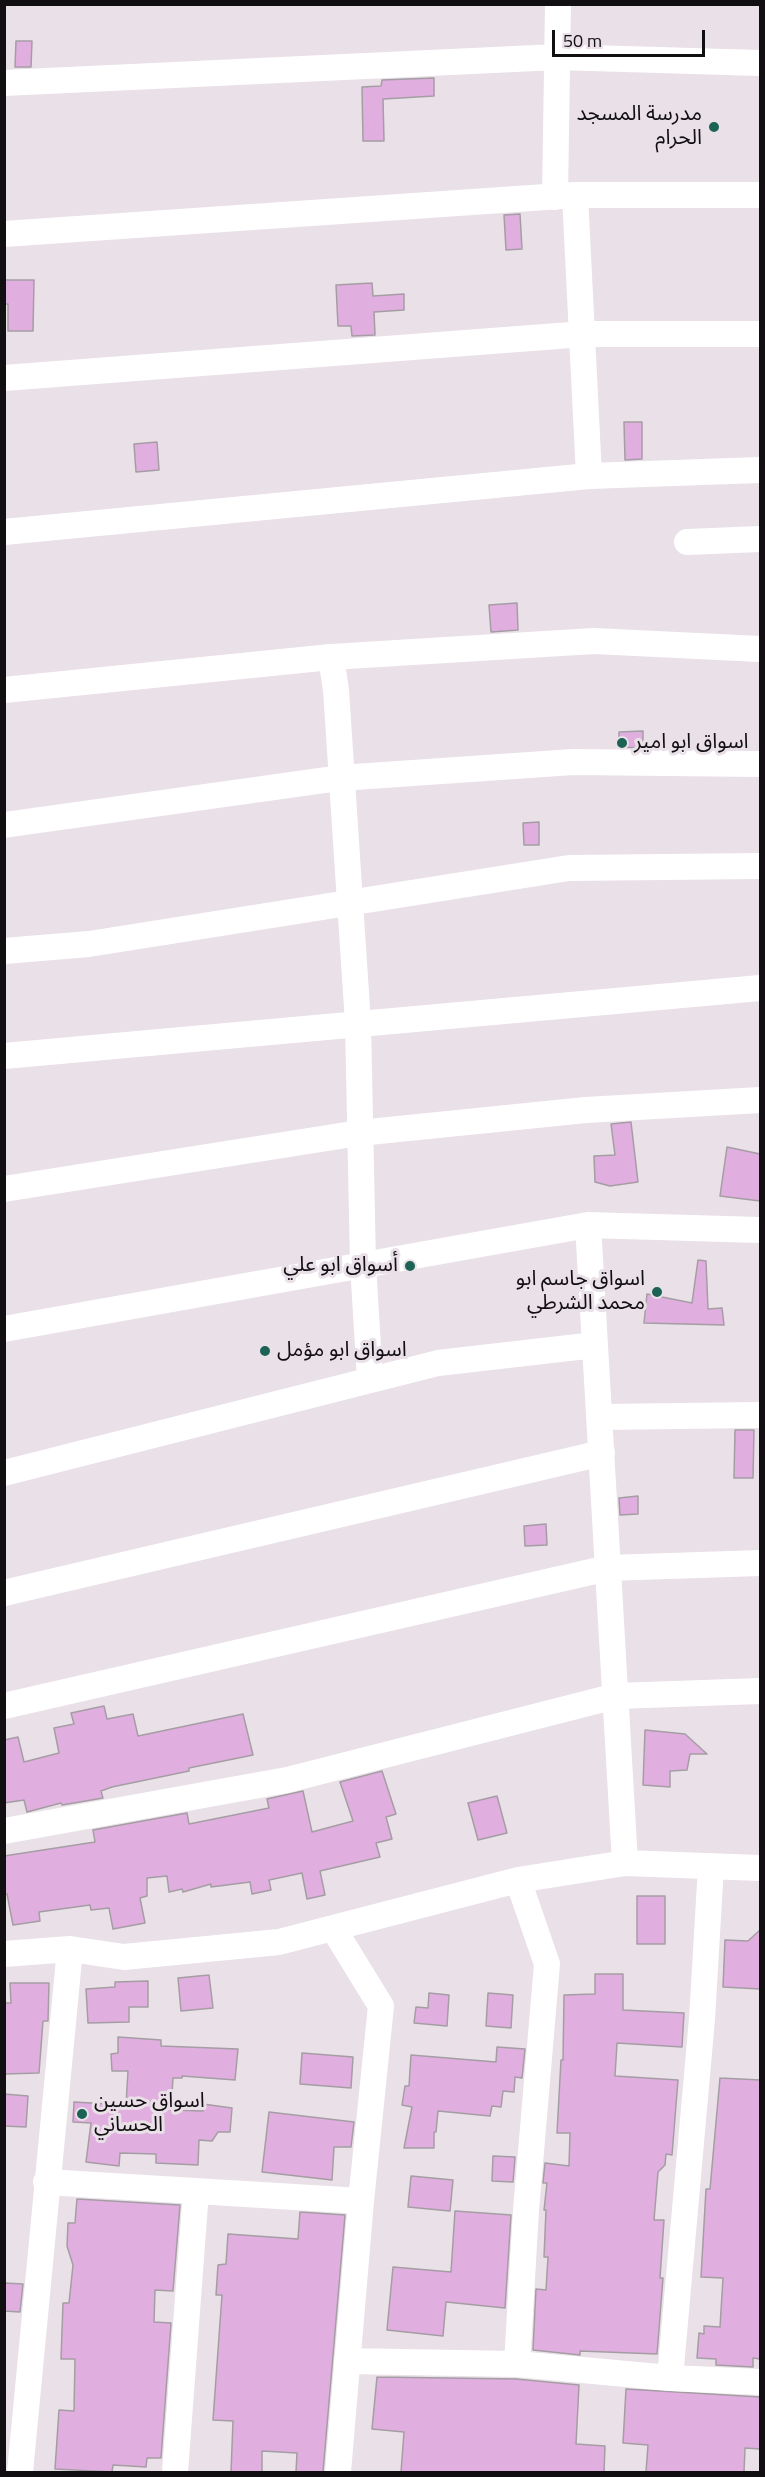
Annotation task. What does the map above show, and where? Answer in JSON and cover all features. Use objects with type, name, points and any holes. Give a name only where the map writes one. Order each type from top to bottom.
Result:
[{"type":"street","points":[[558,4],[557,57],[565,196],[584,334],[589,476]]},
{"type":"street","points":[[4,83],[557,57],[760,63]]},
{"type":"street","points":[[4,234],[565,196],[760,195]]},
{"type":"street","points":[[4,378],[584,334],[760,334]]},
{"type":"street","points":[[4,532],[589,476],[760,470]]},
{"type":"street","points":[[687,542],[760,539]]},
{"type":"street","points":[[4,690],[331,657],[594,641],[760,649]]},
{"type":"street","points":[[331,657],[336,690],[340,778],[358,1023],[363,1264],[370,1380]]},
{"type":"street","points":[[4,825],[340,778],[573,762],[760,764]]},
{"type":"street","points":[[4,951],[89,944],[569,868],[760,866]]},
{"type":"street","points":[[4,1056],[760,988]]},
{"type":"street","points":[[4,1189],[359,1133],[586,1110],[760,1100]]},
{"type":"street","points":[[588,1225],[625,1863]]},
{"type":"street","points":[[4,1329],[588,1225],[760,1230]]},
{"type":"street","points":[[4,1473],[438,1363],[595,1344]]},
{"type":"street","points":[[599,1417],[760,1415]]},
{"type":"street","points":[[4,1593],[602,1453]]},
{"type":"street","points":[[4,1706],[608,1568],[760,1563]]},
{"type":"street","points":[[4,1832],[287,1780],[616,1696],[760,1691]]},
{"type":"street","points":[[4,1954],[70,1949],[124,1957],[279,1942],[518,1880],[625,1863],[760,1868]]},
{"type":"street","points":[[670,2378],[702,2019],[711,1866]]},
{"type":"street","points":[[517,2364],[526,2210],[547,1964],[518,1880]]},
{"type":"street","points":[[333,1928],[381,2006],[361,2201],[338,2472]]},
{"type":"street","points":[[20,2472],[70,1949]]},
{"type":"street","points":[[46,2182],[361,2201]]},
{"type":"street","points":[[175,2472],[196,2191]]},
{"type":"street","points":[[347,2361],[517,2364],[670,2378],[760,2382]]},
{"type":"building","points":[[16,41],[32,41],[31,67],[15,67]]},
{"type":"building","points":[[434,78],[434,96],[383,99],[384,141],[363,141],[362,87],[381,86],[382,80]]},
{"type":"building","points":[[520,214],[522,249],[506,250],[504,215]]},
{"type":"building","points":[[4,280],[34,280],[33,331],[8,331],[8,304],[4,304]]},
{"type":"building","points":[[372,283],[373,296],[404,294],[404,310],[374,312],[375,335],[352,336],[351,326],[338,326],[336,285]]},
{"type":"building","points":[[624,422],[642,422],[642,459],[625,460]]},
{"type":"building","points":[[157,442],[159,470],[136,472],[134,444]]},
{"type":"building","points":[[517,603],[518,630],[491,632],[489,605]]},
{"type":"building","points":[[643,731],[643,748],[619,747],[619,732]]},
{"type":"building","points":[[539,822],[539,845],[524,845],[523,823]]},
{"type":"building","points":[[631,1122],[638,1182],[610,1186],[595,1182],[594,1156],[615,1155],[611,1124]]},
{"type":"building","points":[[727,1147],[760,1154],[760,1201],[720,1196]]},
{"type":"building","points":[[698,1260],[706,1261],[708,1309],[722,1308],[724,1325],[644,1323],[647,1294],[692,1303]]},
{"type":"building","points":[[735,1430],[754,1430],[753,1478],[734,1478]]},
{"type":"building","points":[[638,1496],[638,1514],[620,1515],[619,1498]]},
{"type":"building","points":[[546,1524],[547,1545],[525,1546],[524,1526]]},
{"type":"building","points":[[104,1706],[107,1719],[133,1714],[138,1736],[243,1714],[253,1755],[112,1787],[101,1791],[103,1798],[62,1805],[61,1803],[27,1812],[24,1800],[4,1803],[4,1740],[18,1737],[24,1762],[59,1753],[54,1728],[74,1724],[71,1713]]},
{"type":"building","points":[[645,1730],[685,1734],[707,1754],[690,1754],[687,1770],[670,1771],[670,1787],[643,1785]]},
{"type":"building","points":[[382,1771],[396,1814],[386,1817],[392,1839],[376,1843],[380,1857],[320,1871],[325,1895],[307,1899],[302,1873],[269,1880],[271,1890],[252,1894],[250,1882],[211,1887],[211,1884],[183,1892],[182,1889],[169,1892],[167,1876],[147,1878],[147,1896],[140,1898],[145,1923],[113,1929],[109,1908],[91,1910],[90,1905],[39,1912],[40,1921],[13,1925],[7,1894],[4,1894],[4,1856],[95,1842],[93,1830],[187,1813],[189,1824],[269,1808],[267,1799],[303,1791],[312,1832],[353,1821],[340,1782]]},
{"type":"building","points":[[497,1796],[507,1833],[478,1840],[468,1803]]},
{"type":"building","points":[[637,1896],[665,1896],[665,1944],[637,1944]]},
{"type":"building","points":[[760,1930],[760,1989],[723,1987],[725,1940],[748,1941]]},
{"type":"building","points":[[595,1974],[623,1974],[623,2010],[684,2013],[682,2047],[617,2043],[615,2076],[678,2080],[672,2155],[666,2154],[665,2165],[658,2172],[654,2220],[664,2220],[660,2278],[663,2278],[657,2354],[580,2351],[580,2355],[533,2350],[536,2289],[546,2290],[548,2257],[544,2257],[546,2210],[544,2210],[547,2183],[543,2183],[545,2163],[569,2166],[570,2133],[557,2133],[561,2060],[563,2060],[564,1995],[595,1994]]},
{"type":"building","points":[[209,1975],[213,2008],[181,2011],[178,1978]]},
{"type":"building","points":[[148,1981],[148,2007],[129,2007],[129,2022],[88,2023],[86,1989],[115,1987],[115,1982]]},
{"type":"building","points":[[10,1983],[49,1983],[48,2021],[43,2021],[39,2073],[4,2074],[4,2003],[11,2003]]},
{"type":"building","points":[[429,1993],[449,1995],[447,2026],[414,2023],[416,2007],[428,2008]]},
{"type":"building","points":[[488,1993],[513,1995],[511,2028],[486,2026]]},
{"type":"building","points":[[118,2037],[161,2040],[161,2046],[238,2049],[235,2080],[182,2076],[182,2078],[173,2078],[171,2110],[203,2111],[203,2104],[232,2108],[230,2132],[218,2132],[212,2141],[199,2140],[198,2165],[156,2163],[156,2154],[120,2153],[119,2166],[86,2162],[91,2123],[73,2122],[74,2102],[126,2105],[128,2071],[112,2071],[111,2054],[118,2053]]},
{"type":"building","points":[[497,2047],[525,2049],[522,2078],[515,2077],[514,2092],[503,2091],[501,2107],[492,2106],[490,2116],[438,2111],[434,2148],[404,2148],[412,2107],[402,2105],[405,2086],[409,2086],[411,2055],[496,2062]]},
{"type":"building","points":[[302,2053],[353,2057],[351,2088],[300,2084]]},
{"type":"building","points":[[720,2078],[760,2080],[760,2359],[753,2358],[753,2367],[716,2365],[716,2359],[697,2358],[699,2333],[704,2334],[704,2326],[720,2327],[723,2278],[701,2277],[706,2189],[710,2189]]},
{"type":"building","points":[[4,2094],[28,2096],[26,2127],[4,2126]]},
{"type":"building","points":[[269,2112],[354,2122],[351,2147],[334,2147],[332,2180],[262,2172]]},
{"type":"building","points":[[493,2156],[515,2157],[513,2182],[492,2181]]},
{"type":"building","points":[[411,2176],[453,2180],[450,2211],[408,2207]]},
{"type":"building","points":[[77,2199],[180,2205],[173,2291],[155,2290],[154,2322],[171,2323],[161,2458],[147,2458],[146,2467],[113,2465],[112,2472],[55,2469],[59,2410],[74,2411],[75,2359],[61,2359],[63,2303],[69,2303],[73,2265],[67,2246],[68,2223],[75,2223]]},
{"type":"building","points":[[455,2211],[511,2215],[505,2308],[446,2302],[443,2336],[387,2330],[393,2267],[451,2272]]},
{"type":"building","points":[[300,2212],[345,2215],[323,2472],[296,2472],[297,2453],[262,2451],[262,2472],[231,2472],[233,2421],[213,2420],[222,2295],[216,2295],[218,2265],[226,2264],[228,2234],[298,2239]]},
{"type":"building","points":[[4,2283],[23,2284],[20,2312],[4,2311]]},
{"type":"building","points":[[377,2377],[516,2379],[579,2385],[576,2444],[605,2446],[604,2472],[401,2472],[404,2432],[372,2429]]},
{"type":"building","points":[[626,2389],[760,2397],[760,2449],[745,2448],[744,2472],[646,2472],[648,2445],[623,2443]]},
{"type":"place","name":"مدرسة المسجد الحرام","points":[[714,127]]},
{"type":"place","name":"اسواق ابو امير","points":[[622,743]]},
{"type":"place","name":"أسواق ابو علي","points":[[410,1266]]},
{"type":"place","name":"اسواق جاسم ابو محمد الشرطي","points":[[657,1292]]},
{"type":"place","name":"اسواق ابو مؤمل","points":[[265,1351]]},
{"type":"place","name":"اسواق حسين الحساني","points":[[82,2114]]}]
